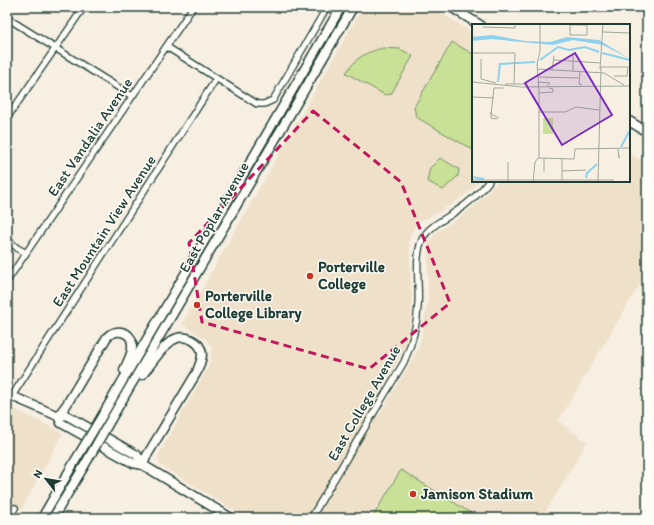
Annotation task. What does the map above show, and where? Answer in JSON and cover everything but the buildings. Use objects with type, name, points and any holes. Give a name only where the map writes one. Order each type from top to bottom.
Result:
[{"type":"main road","name":"East Poplar Avenue","points":[[42,518],[341,7]]},
{"type":"main road","name":"East Poplar Avenue","points":[[53,518],[353,7]]},
{"type":"main road","points":[[451,7],[478,24]]},
{"type":"main road","points":[[630,122],[647,132]]},
{"type":"main road","points":[[58,416],[68,404],[107,337],[115,331],[121,332],[128,336],[131,340],[132,350],[102,416]]},
{"type":"main road","points":[[124,399],[168,343],[175,338],[182,337],[189,338],[198,345],[202,355],[199,367],[143,465]]},
{"type":"main road","points":[[10,395],[58,416],[61,423],[133,463],[143,465],[231,518]]},
{"type":"street","points":[[7,118],[84,7]]},
{"type":"street","name":"East Vandalia Avenue","points":[[7,281],[193,7]]},
{"type":"street","points":[[167,47],[257,104],[264,104],[273,100],[327,7]]},
{"type":"street","points":[[7,18],[132,96]]},
{"type":"street","name":"East Mountain View Avenue","points":[[10,395],[216,79]]},
{"type":"street","name":"East College Avenue","points":[[311,518],[404,362],[412,345],[416,328],[418,306],[418,259],[420,245],[424,236],[438,222],[470,201],[488,182]]},
{"type":"street","points":[[7,239],[26,253]]},
{"type":"street","points":[[9,518],[15,508]]},
{"type":"highlighted area","points":[[313,111],[401,182],[450,303],[369,369],[202,322],[189,243]]},
{"type":"shaded area","name":"Porterville College","points":[[363,7],[431,7],[472,32],[472,182],[478,182],[472,189],[454,203],[420,221],[411,233],[409,240],[412,312],[409,333],[403,351],[370,410],[379,415],[414,357],[420,344],[428,302],[428,243],[435,233],[477,204],[497,182],[630,182],[630,154],[647,164],[647,272],[558,421],[587,442],[542,518],[247,518],[160,465],[158,456],[210,364],[212,348],[206,339],[182,324]]},
{"type":"shaded area","points":[[7,406],[63,433],[21,510],[10,504],[7,509]]},
{"type":"green space","points":[[452,42],[472,53],[472,149],[416,117],[414,107]]},
{"type":"green space","points":[[383,48],[400,49],[413,56],[391,94],[385,95],[346,73],[362,56]]},
{"type":"green space","points":[[440,158],[459,169],[458,176],[443,190],[427,181],[430,168]]},
{"type":"green space","name":"Jamison Stadium","points":[[401,470],[479,518],[372,518]]},
{"type":"place","name":"Porterville College","points":[[310,276]]},
{"type":"place","name":"Porterville College Library","points":[[197,305]]},
{"type":"place","name":"Jamison Stadium","points":[[413,494]]}]
